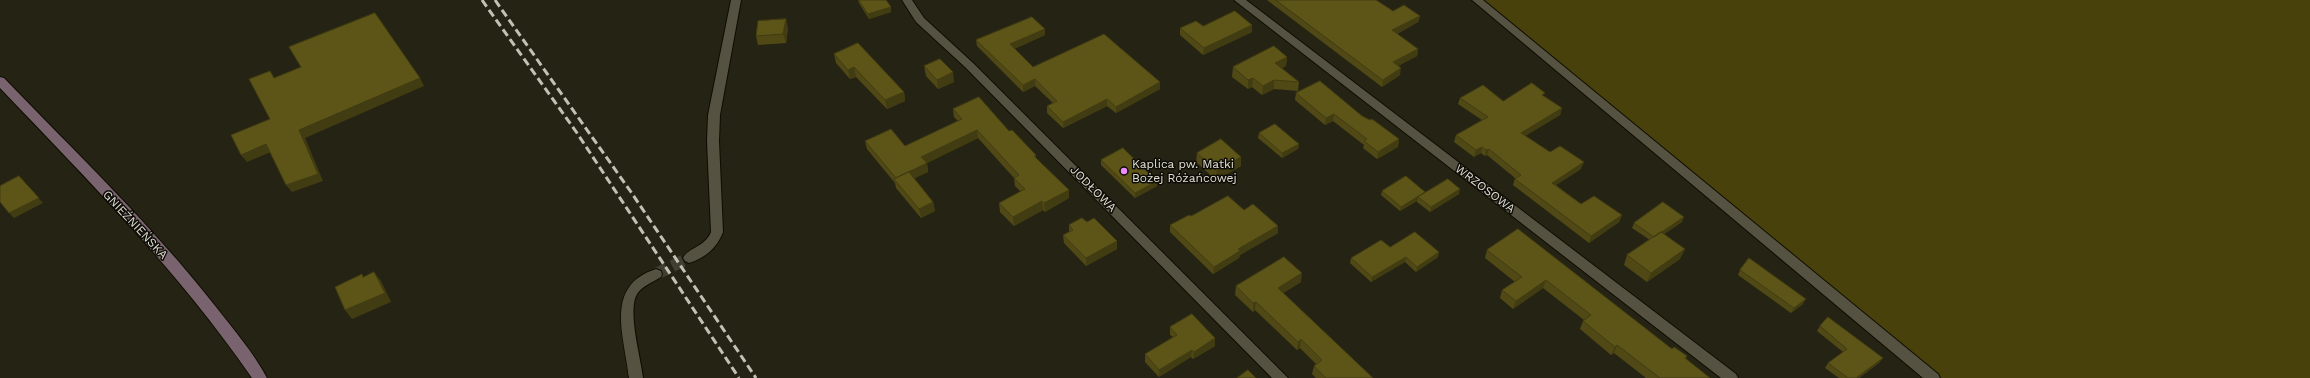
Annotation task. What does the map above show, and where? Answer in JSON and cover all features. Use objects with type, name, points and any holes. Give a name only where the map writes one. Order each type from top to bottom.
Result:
[{"type":"main road","name":"GNIEŹNIEŃSKA","points":[[0,81],[173,266],[232,336],[260,378]]},
{"type":"street","points":[[689,258],[709,246],[717,232],[713,141],[714,115],[736,0]]},
{"type":"street","name":"JODŁOWA","points":[[907,0],[920,20],[975,71],[1280,378]]},
{"type":"street","name":"WRZOSOWA","points":[[1239,0],[1731,378]]},
{"type":"street","points":[[1477,0],[1933,378]]},
{"type":"street","points":[[636,378],[627,305],[630,293],[640,283],[656,274]]},
{"type":"shaded area","points":[[1472,0],[2310,0],[2310,378],[1923,378]]},
{"type":"building","points":[[859,0],[886,0],[891,7],[868,14]]},
{"type":"building","points":[[1276,0],[1376,0],[1393,11],[1404,5],[1420,16],[1392,30],[1418,49],[1393,62],[1401,68],[1383,80]]},
{"type":"building","points":[[1235,11],[1252,25],[1204,48],[1180,28],[1196,21],[1203,26]]},
{"type":"building","points":[[375,13],[420,78],[299,130],[318,174],[286,185],[266,144],[241,155],[231,135],[270,119],[249,79],[270,71],[274,78],[301,67],[289,47]]},
{"type":"building","points":[[1032,17],[1045,29],[1010,44],[1033,67],[1104,34],[1160,82],[1116,107],[1107,99],[1063,122],[1047,106],[1057,101],[1035,79],[1023,85],[976,40]]},
{"type":"building","points":[[786,19],[783,34],[756,36],[758,21]]},
{"type":"building","points":[[858,43],[904,92],[885,100],[854,67],[848,70],[834,54]]},
{"type":"building","points":[[1274,46],[1287,57],[1275,63],[1299,82],[1274,80],[1263,86],[1253,78],[1248,80],[1233,67]]},
{"type":"building","points":[[940,59],[953,72],[937,80],[924,66]]},
{"type":"building","points":[[1320,81],[1362,116],[1370,120],[1372,119],[1399,139],[1378,152],[1364,141],[1367,139],[1334,114],[1326,118],[1296,93]]},
{"type":"building","points":[[1532,83],[1545,93],[1542,95],[1562,108],[1521,133],[1550,152],[1560,146],[1584,162],[1552,183],[1581,204],[1594,196],[1622,215],[1591,236],[1515,179],[1521,175],[1489,149],[1486,150],[1482,147],[1476,150],[1456,135],[1488,117],[1460,98],[1483,85],[1503,101]]},
{"type":"building","points":[[979,97],[1009,131],[1012,130],[1036,155],[1034,156],[1069,190],[1044,203],[1042,201],[1013,217],[999,203],[1025,189],[1014,178],[1019,175],[977,130],[921,157],[927,163],[896,178],[865,141],[891,129],[905,146],[962,119],[953,109]]},
{"type":"building","points":[[1275,124],[1299,144],[1282,153],[1259,133]]},
{"type":"building","points":[[1221,139],[1241,157],[1217,171],[1197,153]]},
{"type":"building","name":"Kaplica pw. Matki Bożej Różańcowej","points":[[1123,148],[1157,181],[1135,193],[1101,160]]},
{"type":"building","points":[[909,172],[933,202],[919,209],[894,179]]},
{"type":"building","points":[[19,176],[39,198],[9,213],[0,202],[0,186]]},
{"type":"building","points":[[1406,176],[1425,192],[1401,207],[1382,191]]},
{"type":"building","points":[[1448,179],[1460,189],[1431,207],[1418,197]]},
{"type":"building","points":[[1228,196],[1244,210],[1253,204],[1278,226],[1238,249],[1240,251],[1214,267],[1170,225],[1189,215],[1191,216],[1195,214]]},
{"type":"building","points":[[1663,202],[1684,217],[1654,237],[1634,223]]},
{"type":"building","points":[[1082,218],[1087,222],[1094,218],[1117,241],[1086,258],[1063,235],[1073,230],[1069,225]]},
{"type":"building","points":[[1518,229],[1672,349],[1674,347],[1687,356],[1685,358],[1710,378],[1660,378],[1617,345],[1615,347],[1583,321],[1591,315],[1546,280],[1516,301],[1502,290],[1522,277],[1487,250]]},
{"type":"building","points":[[1415,232],[1439,252],[1417,267],[1406,257],[1372,277],[1351,258],[1381,240],[1390,247]]},
{"type":"building","points":[[1661,232],[1685,249],[1651,273],[1627,255]]},
{"type":"building","points":[[1284,257],[1302,273],[1278,288],[1373,378],[1326,378],[1314,366],[1322,360],[1301,339],[1298,342],[1256,302],[1253,303],[1236,286]]},
{"type":"building","points":[[1749,258],[1806,299],[1794,308],[1740,270]]},
{"type":"building","points":[[374,272],[385,293],[345,310],[335,287],[362,274],[363,277]]},
{"type":"building","points":[[1192,314],[1215,338],[1194,352],[1192,350],[1159,370],[1145,354],[1177,335],[1170,327]]},
{"type":"building","points":[[1828,317],[1883,358],[1856,378],[1848,378],[1828,363],[1847,349],[1820,326]]},
{"type":"building","points":[[1248,370],[1256,378],[1237,378]]},
{"type":"tunnel","points":[[656,274],[689,258]]},
{"type":"railway","points":[[482,0],[577,133],[739,378]]},
{"type":"railway","points":[[495,0],[631,192],[756,378]]},
{"type":"place","name":"Kaplica pw. Matki Bożej Różańcowej","points":[[1124,171]]}]
